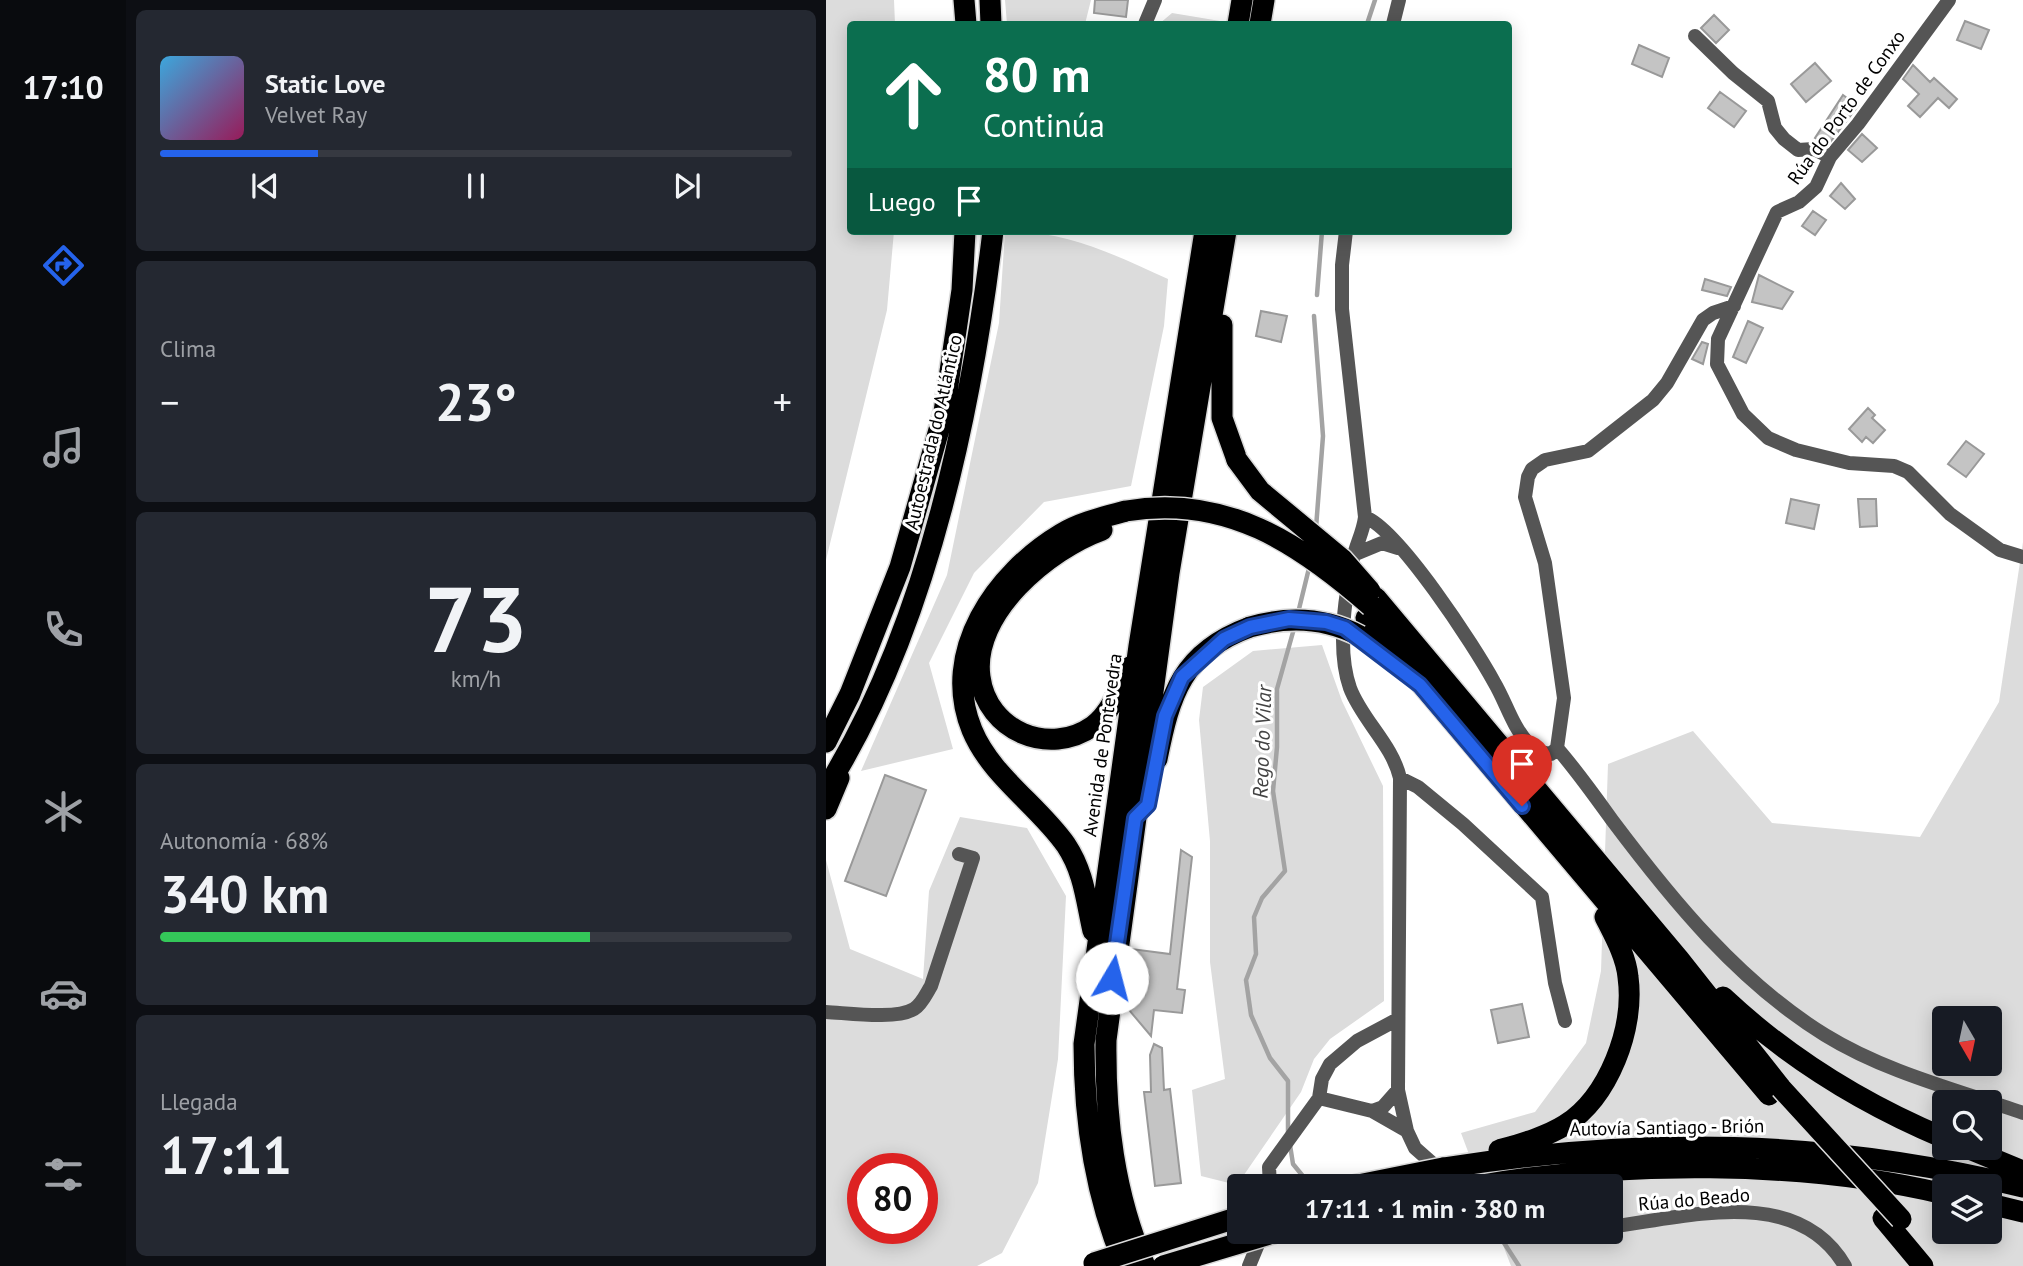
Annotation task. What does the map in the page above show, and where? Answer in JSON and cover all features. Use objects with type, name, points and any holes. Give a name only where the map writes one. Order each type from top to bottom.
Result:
[{"type":"highway","points":[[964,0],[966,21]]},
{"type":"highway","points":[[990,0],[991,21]]},
{"type":"highway","points":[[1238,21],[1242,0]]},
{"type":"highway","points":[[1260,21],[1264,0]]},
{"type":"highway","name":"Autoestrada do Atlántico","points":[[826,742],[850,694],[900,566],[944,412],[962,290],[964,235]]},
{"type":"highway","name":"Autoestrada do Atlántico","points":[[826,789],[850,750],[890,658],[922,572],[951,473],[982,321],[993,235]]},
{"type":"highway","name":"Avenida de Pontevedra","points":[[1130,1263],[1111,1225],[1102,1198],[1084,1107],[1084,1044],[1139,646],[1204,235]]},
{"type":"highway","name":"Avenida de Pontevedra","points":[[1130,1263],[1105,1099],[1112,978],[1169,573],[1225,235]]},
{"type":"highway","points":[[1236,235],[1222,330],[1220,373],[1222,418],[1237,460],[1259,491],[1342,559],[1368,615],[1420,685],[1590,887],[1892,1219],[1940,1266]]},
{"type":"highway","points":[[1127,517],[1048,557],[1007,598],[982,648],[979,675],[985,696],[1003,723],[1018,733],[1036,739],[1058,740],[1096,724],[1118,694],[1139,646]]},
{"type":"highway","points":[[1097,947],[1078,867],[1057,834],[986,755],[972,730],[964,702],[963,673],[970,640],[980,617],[1019,565],[1063,532],[1127,517],[1175,519],[1243,534],[1296,560],[1368,615],[1443,681],[1679,958],[1775,1092]]},
{"type":"highway","points":[[1135,818],[1148,805],[1165,716],[1182,677],[1211,647],[1250,627],[1289,619],[1310,620],[1345,628],[1368,615]]},
{"type":"highway","points":[[826,809],[850,750]]},
{"type":"highway","points":[[1475,1161],[1566,1124],[1597,1092],[1613,1070],[1624,1038],[1629,1008],[1628,976],[1617,942],[1590,887]]},
{"type":"highway","points":[[1679,958],[1751,1023],[1813,1069],[1859,1097],[1932,1132]]},
{"type":"highway","name":"Autovía Santiago - Brión","points":[[1413,1174],[1475,1161],[1622,1147],[1781,1147],[1906,1163],[2023,1187]]},
{"type":"highway","points":[[1996,1160],[2023,1171]]},
{"type":"highway","points":[[1588,1174],[1621,1171],[1753,1171],[1878,1182],[1932,1192]]},
{"type":"highway","points":[[2002,1207],[2023,1212]]},
{"type":"highway","points":[[1892,1219],[1923,1266]]},
{"type":"highway","points":[[1090,1264],[1227,1221]]},
{"type":"highway","points":[[1163,1266],[1236,1244]]},
{"type":"street","points":[[1146,21],[1155,0]]},
{"type":"street","points":[[1394,21],[1399,0]]},
{"type":"street","name":"Rúa do Porto de Conxo","points":[[1949,0],[1858,124],[1830,157],[1808,196],[1777,212],[1718,339],[1717,364],[1743,414],[1768,438],[1796,450],[1849,463],[1894,466],[1908,472],[1950,514],[2000,550],[2023,557]]},
{"type":"street","points":[[1695,36],[1768,101],[1774,128],[1784,139],[1798,150],[1814,149],[1830,157]]},
{"type":"street","points":[[1346,235],[1342,309],[1365,517],[1362,539],[1353,555],[1343,619],[1348,680],[1363,711],[1395,762],[1400,778],[1398,1090],[1407,1131],[1415,1148],[1444,1174]]},
{"type":"street","points":[[1365,517],[1380,527],[1399,548],[1453,617],[1492,677],[1528,745],[1541,753],[1551,754],[1557,748],[1564,698],[1545,563],[1525,497],[1528,477],[1532,469],[1545,460],[1588,451],[1653,400],[1667,383],[1694,330],[1703,320],[1724,308],[1734,306]]},
{"type":"street","points":[[1353,555],[1382,543],[1399,548]]},
{"type":"street","points":[[1557,748],[1582,776],[1642,857],[1730,961],[1787,1008],[1825,1035],[1864,1055],[2023,1114]]},
{"type":"street","points":[[1400,778],[1418,786],[1542,897],[1555,983],[1565,1020]]},
{"type":"street","points":[[826,1012],[900,1013],[914,1009],[923,1000],[931,986],[973,858],[959,854]]},
{"type":"street","points":[[1269,1174],[1269,1167],[1319,1098],[1322,1079],[1335,1058],[1357,1041],[1398,1019]]},
{"type":"street","points":[[1371,1111],[1383,1107],[1398,1090]]},
{"type":"street","points":[[1319,1098],[1371,1111],[1407,1131]]},
{"type":"street","name":"Rúa do Beado","points":[[1623,1225],[1696,1216],[1768,1213],[1810,1228],[1824,1238],[1845,1266]]},
{"type":"street","points":[[1249,1266],[1258,1244]]},
{"type":"shaded area","points":[[826,0],[894,0],[895,21],[847,21],[847,235],[894,235],[887,310],[826,560]]},
{"type":"shaded area","points":[[1005,0],[1091,0],[1086,21],[1007,21]]},
{"type":"shaded area","points":[[1172,13],[1220,21],[1163,21]]},
{"type":"shaded area","points":[[1005,235],[1049,235],[1069,240],[1109,253],[1168,279],[1164,326],[1131,486],[1044,502],[974,573],[929,663],[953,749],[861,771],[947,575],[999,323]]},
{"type":"shaded area","points":[[2023,542],[2023,1266],[1511,1266],[1503,1244],[1623,1244],[1623,1174],[1476,1174],[1461,1133],[1535,1112],[1586,1043],[1601,971],[1608,764],[1693,731],[1772,823],[1920,837],[1999,702]]},
{"type":"shaded area","points":[[1322,645],[1342,701],[1383,786],[1384,1001],[1330,1039],[1314,1059],[1301,1092],[1245,1174],[1227,1174],[1227,1182],[1201,1176],[1192,1090],[1225,1079],[1210,962],[1210,841],[1199,720],[1203,687],[1253,651]]},
{"type":"shaded area","points":[[960,817],[1027,828],[1066,896],[1058,1059],[1038,1183],[1002,1253],[977,1266],[826,1266],[826,860],[850,949],[923,979],[929,891]]},
{"type":"building","points":[[1095,0],[1128,0],[1126,17],[1094,13]]},
{"type":"building","points":[[1714,15],[1729,30],[1716,43],[1701,28]]},
{"type":"building","points":[[1965,21],[1989,30],[1981,49],[1957,40]]},
{"type":"building","points":[[1639,45],[1669,58],[1662,77],[1632,64]]},
{"type":"building","points":[[1815,63],[1831,81],[1806,102],[1791,84]]},
{"type":"building","points":[[1913,65],[1930,82],[1934,78],[1957,99],[1949,108],[1938,98],[1920,117],[1908,106],[1919,94],[1903,79]]},
{"type":"building","points":[[1720,92],[1746,111],[1734,127],[1708,108]]},
{"type":"building","points":[[1843,95],[1858,106],[1828,145],[1815,138]]},
{"type":"building","points":[[1862,134],[1877,148],[1862,162],[1848,150]]},
{"type":"building","points":[[1841,183],[1855,199],[1845,209],[1830,196]]},
{"type":"building","points":[[1813,211],[1826,220],[1815,235],[1802,226]]},
{"type":"building","points":[[1759,275],[1793,292],[1782,309],[1752,302]]},
{"type":"building","points":[[1705,279],[1731,287],[1727,296],[1702,290]]},
{"type":"building","points":[[1261,311],[1287,316],[1281,342],[1256,336]]},
{"type":"building","points":[[1748,321],[1763,328],[1746,363],[1733,357]]},
{"type":"building","points":[[1702,342],[1708,344],[1703,364],[1692,359]]},
{"type":"building","points":[[1868,408],[1875,415],[1872,418],[1885,430],[1873,443],[1866,437],[1862,442],[1849,429]]},
{"type":"building","points":[[1966,441],[1984,454],[1966,477],[1948,464]]},
{"type":"building","points":[[1791,499],[1819,505],[1814,529],[1786,523]]},
{"type":"building","points":[[1858,499],[1876,499],[1877,526],[1860,527]]},
{"type":"building","points":[[885,775],[926,790],[886,896],[845,881]]},
{"type":"building","points":[[1181,850],[1192,857],[1177,989],[1185,990],[1182,1013],[1154,1010],[1151,1036],[1124,1004],[1132,949],[1170,954]]},
{"type":"building","points":[[1522,1004],[1529,1037],[1498,1043],[1491,1010]]},
{"type":"building","points":[[1154,1044],[1162,1048],[1164,1090],[1170,1089],[1181,1183],[1155,1186],[1144,1092],[1151,1092],[1150,1055]]},
{"type":"waterway","name":"Rego do Vilar","points":[[1368,21],[1375,0]]},
{"type":"waterway","name":"Rego do Vilar","points":[[1317,295],[1322,235]]},
{"type":"waterway","name":"Rego do Vilar","points":[[1314,316],[1323,436],[1316,528]]},
{"type":"waterway","name":"Rego do Vilar","points":[[1298,613],[1310,564]]},
{"type":"waterway","name":"Rego do Vilar","points":[[1288,1133],[1288,1081],[1270,1058],[1251,1015],[1246,980],[1256,954],[1254,917],[1262,898],[1285,871],[1273,791],[1277,747],[1277,689],[1295,625]]},
{"type":"waterway","name":"Rego do Vilar","points":[[1290,1145],[1293,1164],[1301,1174]]},
{"type":"waterway","name":"Rego do Vilar","points":[[1505,1244],[1519,1266]]},
{"type":"route","points":[[1112,978],[1135,818],[1148,805],[1169,702],[1191,666],[1211,647],[1237,632],[1268,622],[1289,619],[1326,622],[1360,636],[1420,685],[1522,806]]}]
